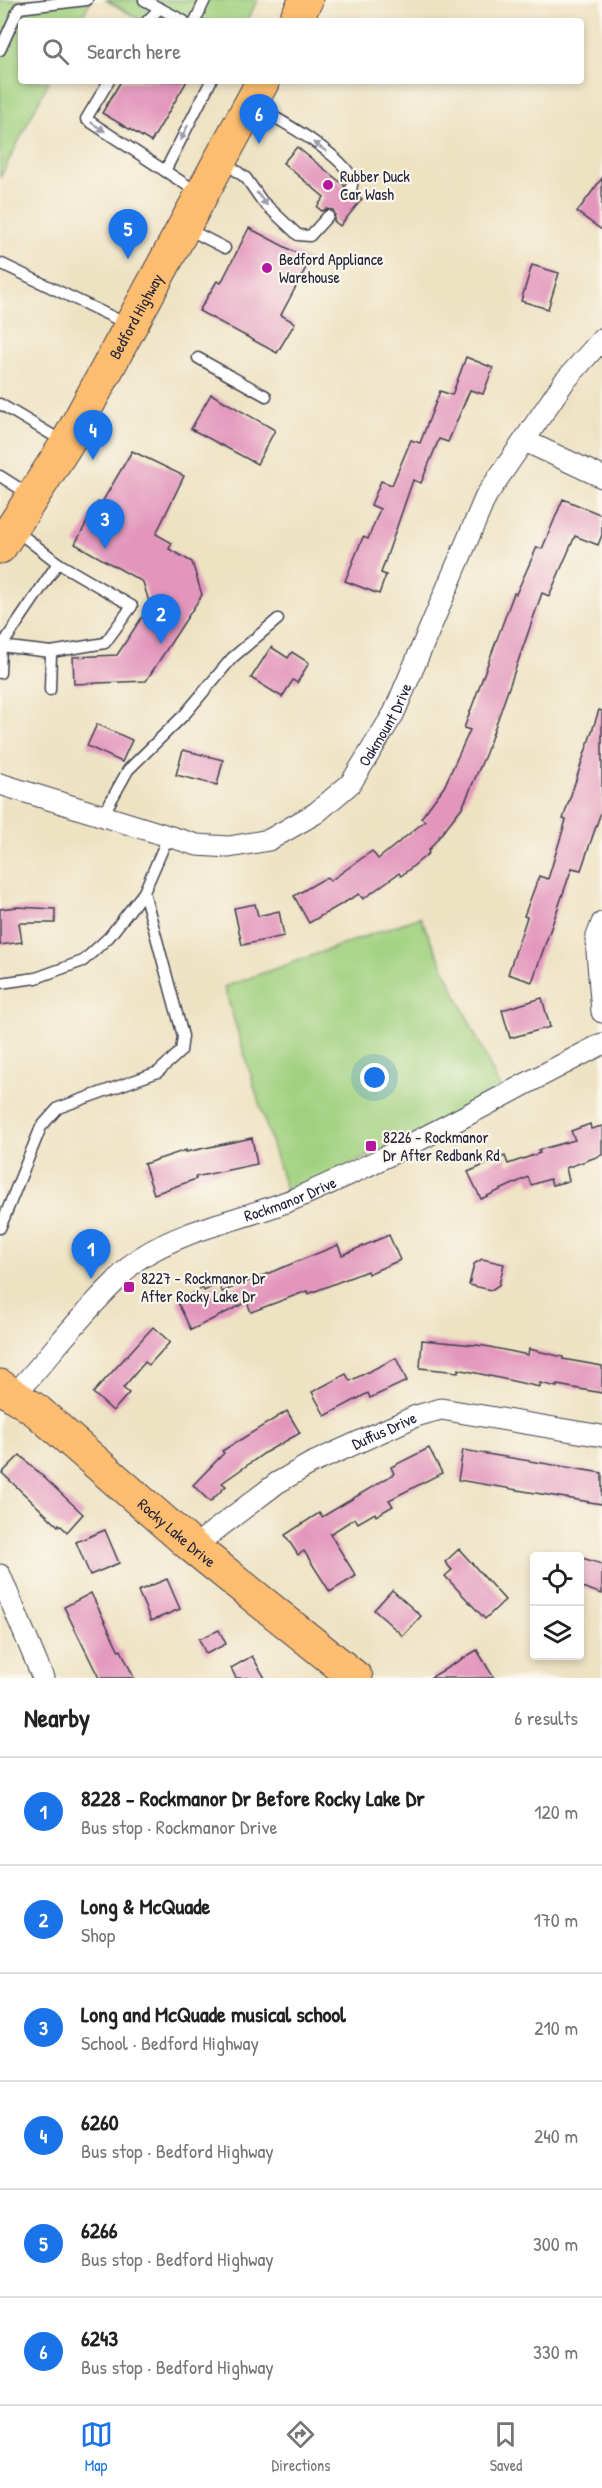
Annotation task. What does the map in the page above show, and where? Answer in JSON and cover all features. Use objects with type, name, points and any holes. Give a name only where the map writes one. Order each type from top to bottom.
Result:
[{"type":"main road","points":[[297,18],[306,0]]},
{"type":"main road","name":"Bedford Highway","points":[[6,537],[67,443],[257,92]]},
{"type":"main road","name":"Rocky Lake Drive","points":[[7,1390],[37,1411],[192,1547],[356,1678]]},
{"type":"street","name":"Oakmount Drive","points":[[0,784],[197,845],[229,847],[269,840],[316,813],[351,783],[394,714],[486,496],[564,382],[602,339]]},
{"type":"street","points":[[525,441],[602,477]]},
{"type":"street","points":[[602,923],[596,939],[602,1012]]},
{"type":"street","name":"Rockmanor Drive","points":[[7,1390],[50,1356],[95,1301],[139,1258],[184,1235],[254,1214],[378,1162],[602,1044]]},
{"type":"street","name":"Duffus Drive","points":[[192,1547],[277,1483],[294,1473],[416,1416],[441,1409],[602,1436]]},
{"type":"street","points":[[0,1575],[44,1678]]},
{"type":"lane","points":[[0,50],[19,8],[87,0]]},
{"type":"lane","points":[[144,0],[178,18]]},
{"type":"lane","points":[[196,18],[205,0]]},
{"type":"lane","points":[[150,18],[160,8]]},
{"type":"lane","points":[[107,84],[86,119],[201,194]]},
{"type":"lane","points":[[165,171],[209,84]]},
{"type":"lane","points":[[257,92],[279,119],[343,163],[353,180],[351,190]]},
{"type":"lane","points":[[220,159],[246,177],[262,201],[298,235],[310,236],[328,216]]},
{"type":"lane","points":[[183,226],[225,248]]},
{"type":"lane","points":[[0,263],[129,326]]},
{"type":"lane","points":[[198,358],[266,396]]},
{"type":"lane","points":[[0,404],[67,443]]},
{"type":"lane","points":[[0,476],[33,496]]},
{"type":"lane","points":[[1,647],[51,652],[105,643],[132,606],[58,563],[6,537]]},
{"type":"lane","points":[[0,673],[1,647],[58,563]]},
{"type":"lane","points":[[102,817],[128,770],[185,714],[232,658],[278,619]]},
{"type":"lane","points":[[50,690],[51,652]]},
{"type":"lane","points":[[0,983],[36,978],[83,961],[109,937],[144,892],[168,837]]},
{"type":"lane","points":[[0,1228],[41,1127],[58,1108],[158,1072],[181,1051],[183,1036],[144,892]]},
{"type":"green space","points":[[0,0],[91,0],[82,18],[18,18],[18,84],[47,84],[0,178]]},
{"type":"green space","points":[[106,0],[258,0],[248,18],[137,18]]},
{"type":"green space","points":[[420,917],[503,1094],[287,1194],[224,987]]},
{"type":"building","points":[[119,84],[185,84],[151,142],[102,113]]},
{"type":"building","name":"Rubber Duck Car Wash","points":[[297,147],[344,185],[344,192],[347,196],[356,195],[362,199],[340,226],[334,221],[333,210],[322,211],[317,207],[324,197],[283,163]]},
{"type":"building","points":[[602,178],[602,230],[577,212]]},
{"type":"building","points":[[249,228],[310,260],[281,315],[295,323],[277,353],[199,311],[217,281],[221,283]]},
{"type":"building","points":[[532,265],[559,273],[548,309],[521,301]]},
{"type":"building","points":[[466,357],[493,368],[483,394],[470,390],[448,442],[439,439],[421,483],[413,480],[381,573],[386,575],[379,594],[345,581],[363,537],[368,539],[380,509],[371,505],[381,481],[392,485],[411,440],[420,443],[440,391],[452,395]]},
{"type":"building","points":[[211,394],[275,430],[257,464],[191,429]]},
{"type":"building","points":[[132,451],[184,476],[156,534],[172,543],[169,549],[192,562],[202,595],[146,681],[74,684],[73,657],[117,655],[150,605],[143,582],[75,544],[98,502],[101,504]]},
{"type":"building","points":[[563,499],[602,515],[602,535],[598,545],[575,536],[549,596],[542,593],[486,753],[463,806],[428,851],[429,853],[401,876],[399,873],[363,899],[359,894],[309,923],[294,896],[327,877],[330,881],[372,851],[378,859],[425,821],[421,818],[444,787],[470,730],[464,728],[514,593],[516,594],[537,547],[542,549]]},
{"type":"building","points":[[271,647],[288,658],[292,652],[309,663],[297,683],[293,680],[282,697],[251,678]]},
{"type":"building","points":[[599,710],[602,711],[602,809],[581,870],[572,868],[532,982],[508,974],[527,917],[524,916],[539,876],[548,879],[566,820],[563,819]]},
{"type":"building","points":[[97,724],[132,740],[122,762],[87,746]]},
{"type":"building","points":[[183,750],[223,760],[217,785],[176,775]]},
{"type":"building","points":[[255,904],[258,916],[279,911],[284,936],[242,945],[234,908]]},
{"type":"building","points":[[17,907],[55,909],[55,923],[19,923],[22,942],[0,945],[0,909]]},
{"type":"building","points":[[542,998],[550,1027],[510,1038],[502,1010]]},
{"type":"building","points":[[590,1124],[591,1129],[602,1126],[602,1155],[566,1168],[569,1181],[552,1185],[550,1179],[531,1185],[528,1177],[481,1199],[468,1172],[505,1156],[508,1164],[540,1153],[538,1150],[575,1140],[571,1131]]},
{"type":"building","points":[[252,1138],[257,1164],[195,1177],[196,1179],[154,1194],[144,1164],[186,1150],[186,1152]]},
{"type":"building","points":[[389,1235],[400,1260],[368,1274],[367,1271],[308,1294],[307,1291],[251,1312],[247,1302],[191,1330],[177,1301],[203,1288],[204,1291],[218,1284],[222,1292],[338,1245],[342,1255]]},
{"type":"building","points":[[482,1259],[504,1264],[499,1285],[491,1290],[469,1285],[474,1264]]},
{"type":"building","points":[[153,1327],[170,1342],[149,1365],[145,1362],[123,1388],[129,1393],[113,1411],[93,1393]]},
{"type":"building","points":[[422,1340],[485,1346],[528,1355],[529,1349],[563,1357],[563,1359],[602,1366],[602,1393],[540,1383],[540,1387],[458,1369],[458,1372],[420,1368]]},
{"type":"building","points":[[396,1358],[407,1381],[370,1398],[368,1393],[325,1416],[312,1392],[346,1374],[350,1381]]},
{"type":"building","points":[[287,1411],[300,1433],[266,1452],[222,1483],[226,1486],[210,1502],[193,1485],[224,1453],[222,1451]]},
{"type":"building","points":[[429,1448],[442,1473],[389,1500],[393,1506],[376,1516],[375,1513],[358,1523],[355,1518],[330,1534],[356,1576],[330,1592],[304,1551],[298,1555],[285,1535],[319,1513],[322,1517],[394,1474],[391,1467]]},
{"type":"building","points":[[463,1450],[602,1473],[602,1504],[458,1480]]},
{"type":"building","points":[[20,1455],[83,1514],[67,1532],[2,1473]]},
{"type":"building","points":[[105,1530],[119,1563],[90,1575],[76,1542]]},
{"type":"building","points":[[459,1549],[505,1600],[485,1619],[445,1576],[452,1570],[445,1562]]},
{"type":"building","points":[[584,1559],[602,1564],[602,1594],[584,1588]]},
{"type":"building","points":[[167,1579],[180,1609],[151,1621],[138,1591]]},
{"type":"building","points":[[392,1590],[421,1616],[403,1636],[374,1610]]},
{"type":"building","points":[[91,1593],[134,1678],[99,1678],[64,1607]]},
{"type":"building","points":[[219,1630],[226,1644],[206,1654],[199,1639]]},
{"type":"building","points":[[477,1650],[494,1678],[430,1678]]},
{"type":"building","points":[[252,1656],[265,1678],[236,1678],[231,1668]]},
{"type":"place","name":"6243","points":[[259,144]]},
{"type":"place","name":"Rubber Duck Car Wash","points":[[328,185]]},
{"type":"place","name":"6266","points":[[128,259]]},
{"type":"place","name":"Bedford Appliance Warehouse","points":[[267,268]]},
{"type":"place","name":"6260","points":[[93,460]]},
{"type":"place","name":"Long and McQuade musical school","points":[[105,549]]},
{"type":"place","name":"Long & McQuade","points":[[161,644]]},
{"type":"place","name":"8226 - Rockmanor Dr After Redbank Rd","points":[[371,1146]]},
{"type":"place","name":"8228 - Rockmanor Dr Before Rocky Lake Dr","points":[[91,1279]]},
{"type":"place","name":"8227 - Rockmanor Dr After Rocky Lake Dr","points":[[129,1287]]}]
